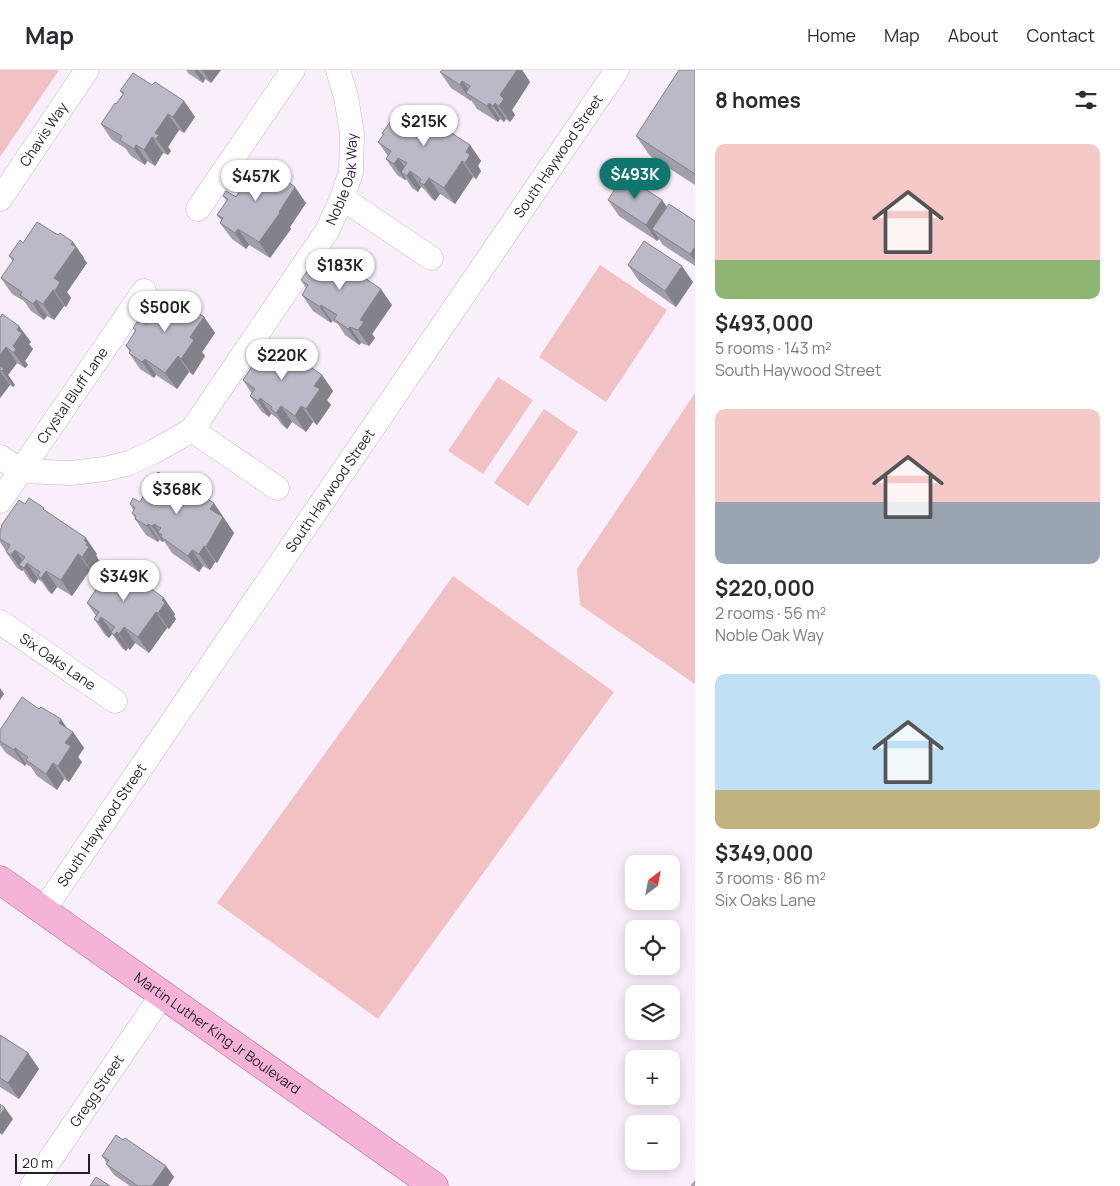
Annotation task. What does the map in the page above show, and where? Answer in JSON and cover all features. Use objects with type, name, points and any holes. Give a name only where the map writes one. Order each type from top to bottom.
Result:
[{"type":"main road","name":"Martin Luther King Jr Boulevard","points":[[0,880],[434,1186]]},
{"type":"street","name":"Chavis Way","points":[[0,199],[87,70]]},
{"type":"street","points":[[198,209],[293,70]]},
{"type":"street","name":"Noble Oak Way","points":[[21,471],[71,473],[106,469],[129,463],[192,430],[327,231],[342,198],[351,172],[352,133],[346,97],[338,70]]},
{"type":"street","name":"South Haywood Street","points":[[42,911],[617,70]]},
{"type":"street","points":[[342,198],[431,258]]},
{"type":"street","name":"Crystal Bluff Lane","points":[[0,501],[144,291]]},
{"type":"street","points":[[192,430],[277,488]]},
{"type":"street","points":[[0,457],[21,471]]},
{"type":"street","name":"Six Oaks Lane","points":[[0,622],[115,701]]},
{"type":"street","name":"Gregg Street","points":[[32,1186],[162,995]]},
{"type":"shaded area","points":[[0,70],[59,70],[0,157]]},
{"type":"shaded area","points":[[600,265],[667,310],[606,402],[539,357]]},
{"type":"shaded area","points":[[498,377],[533,400],[483,474],[448,451]]},
{"type":"shaded area","points":[[695,393],[695,684],[580,605],[577,569]]},
{"type":"shaded area","points":[[544,409],[578,432],[528,506],[494,483]]},
{"type":"shaded area","points":[[453,576],[614,692],[378,1019],[217,903]]},
{"type":"building","points":[[442,70],[517,70],[500,95],[504,99],[499,106],[495,103],[493,106],[489,103],[487,106],[466,93],[470,86],[462,81],[460,85],[440,72]]},
{"type":"building","points":[[679,70],[695,70],[695,174],[636,136]]},
{"type":"building","points":[[133,73],[152,85],[155,82],[184,101],[173,117],[168,114],[155,133],[159,135],[156,139],[152,137],[144,150],[136,145],[134,149],[120,140],[122,136],[101,124],[124,93],[120,91]]},
{"type":"building","points":[[414,106],[426,114],[425,116],[470,145],[466,152],[470,155],[465,163],[462,161],[444,188],[429,178],[424,185],[419,182],[421,179],[410,171],[407,176],[401,172],[407,163],[398,158],[394,164],[386,159],[391,151],[378,142],[384,134],[382,133],[401,107],[409,113]]},
{"type":"building","points":[[252,162],[258,166],[260,162],[295,187],[280,213],[259,242],[238,229],[235,233],[220,223],[223,218],[217,215],[228,199],[223,196],[226,191],[236,197],[246,182],[237,176],[240,171],[244,174]]},
{"type":"building","points":[[624,175],[662,200],[646,225],[608,200]]},
{"type":"building","points":[[669,204],[695,221],[695,247],[690,254],[652,229]]},
{"type":"building","points":[[37,222],[58,235],[60,233],[73,242],[71,244],[76,247],[54,278],[60,282],[55,291],[53,290],[43,304],[36,300],[33,304],[20,295],[22,292],[1,278],[14,259],[9,256],[20,240],[23,243]]},
{"type":"building","points":[[644,241],[682,266],[665,291],[628,265]]},
{"type":"building","points":[[329,254],[381,289],[360,320],[364,322],[358,330],[350,327],[348,329],[334,319],[337,315],[302,295],[308,285],[301,280],[314,261],[321,266]]},
{"type":"building","points":[[165,292],[170,295],[172,292],[186,302],[184,304],[204,317],[190,337],[194,340],[181,359],[178,356],[165,373],[145,359],[142,362],[129,353],[131,350],[126,346],[136,330],[133,328],[139,319],[146,324]]},
{"type":"building","points":[[2,314],[19,326],[17,330],[22,333],[13,346],[16,349],[14,353],[6,347],[0,355],[0,316]]},
{"type":"building","points":[[269,341],[289,354],[287,357],[299,365],[302,361],[322,375],[314,386],[320,389],[306,409],[301,406],[295,416],[281,406],[276,413],[271,409],[272,407],[260,398],[258,401],[250,396],[255,389],[243,380]]},
{"type":"building","points":[[158,472],[190,492],[193,485],[198,489],[193,497],[202,503],[206,498],[214,503],[210,509],[223,517],[206,547],[204,546],[199,554],[192,550],[188,556],[161,537],[162,535],[158,532],[161,528],[154,524],[152,526],[148,524],[147,526],[135,519],[136,516],[132,513],[135,508],[130,504],[133,498],[140,502]]},
{"type":"building","points":[[29,498],[86,538],[84,540],[89,547],[82,557],[78,554],[61,580],[46,571],[41,578],[38,576],[40,572],[27,563],[24,568],[19,565],[25,557],[15,550],[11,555],[6,552],[10,545],[0,539],[1,526],[19,500],[25,504]]},
{"type":"building","points":[[112,564],[143,589],[146,585],[164,598],[162,600],[165,603],[138,637],[124,627],[119,634],[117,632],[114,635],[111,632],[115,627],[101,617],[98,622],[94,619],[99,612],[87,603],[97,588],[94,586],[101,575],[103,576]]},
{"type":"building","points":[[22,697],[39,709],[41,707],[61,719],[59,723],[73,732],[65,743],[71,746],[58,766],[53,763],[46,774],[26,760],[28,757],[0,741],[0,730]]},
{"type":"building","points":[[0,1035],[28,1053],[8,1083],[0,1078]]},
{"type":"building","points":[[0,1104],[5,1108],[0,1115]]},
{"type":"building","points":[[116,1135],[123,1140],[125,1138],[166,1166],[152,1186],[138,1186],[106,1164],[109,1160],[102,1156]]},
{"type":"building","points":[[96,1177],[110,1186],[90,1186]]}]
